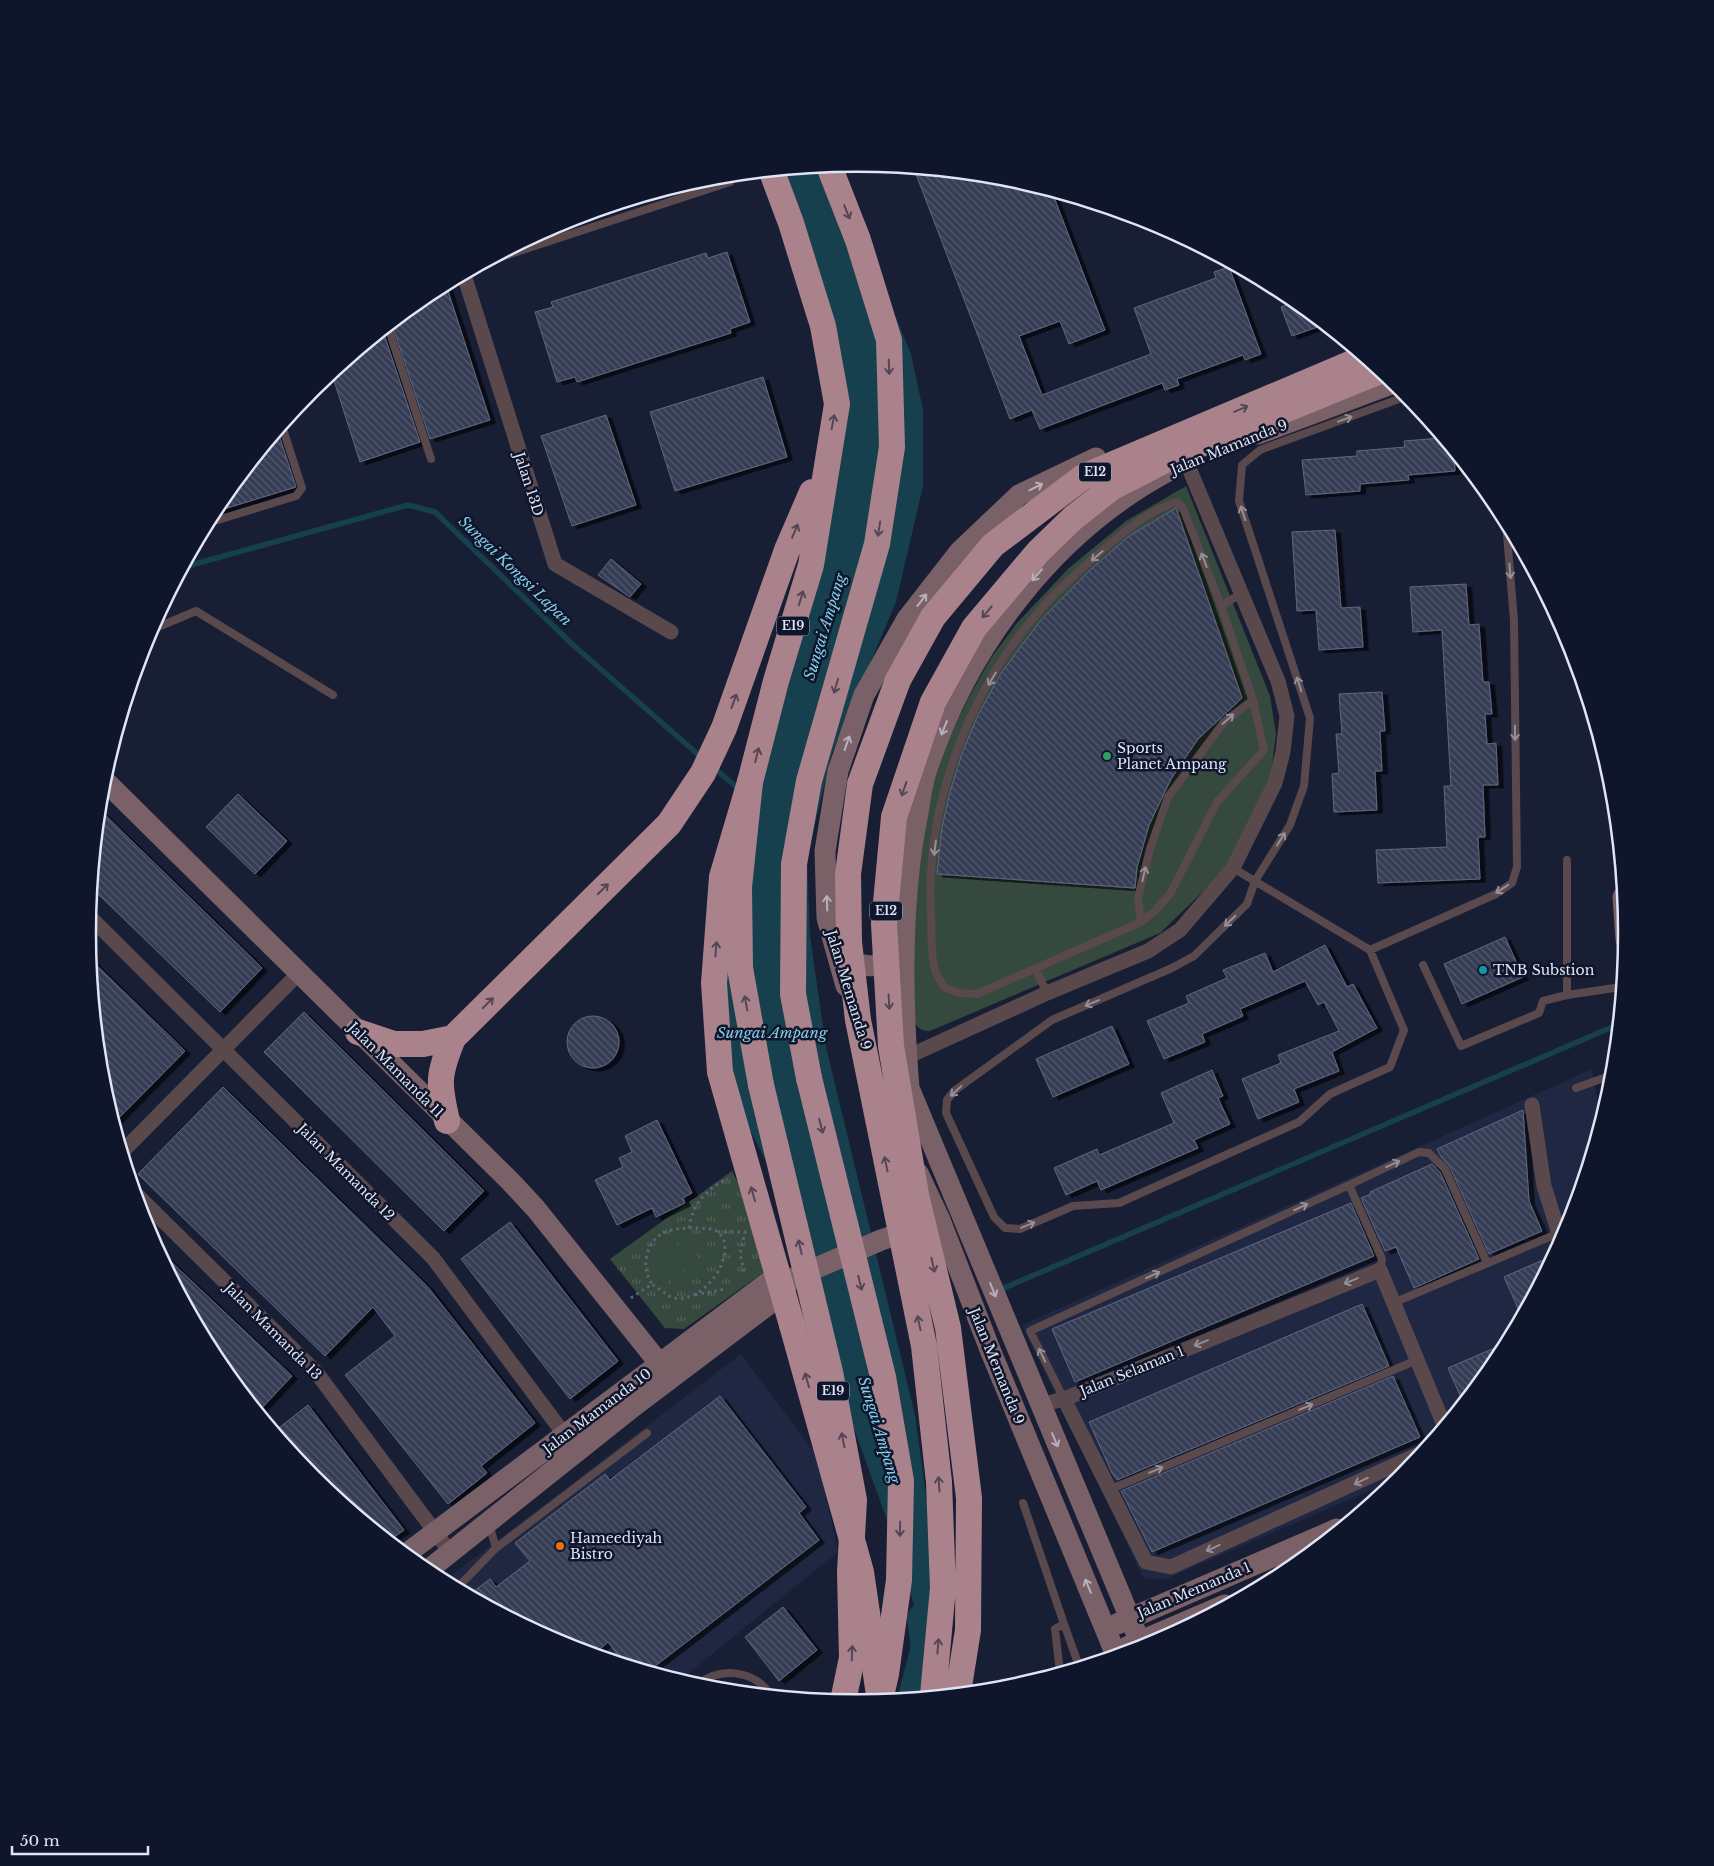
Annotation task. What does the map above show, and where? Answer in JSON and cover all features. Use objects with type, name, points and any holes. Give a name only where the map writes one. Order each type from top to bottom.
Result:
[{"type":"highway","points":[[832,173],[858,240],[889,340],[892,447],[877,544],[809,781],[796,855],[793,994],[809,1078],[883,1377],[901,1481],[899,1580],[882,1693]]},
{"type":"highway","name":"E19","points":[[774,177],[792,223],[823,326],[837,404],[826,460],[811,565],[776,681],[750,782],[739,887],[740,968],[761,1085],[830,1372],[854,1500],[850,1572],[852,1658],[845,1694]]},
{"type":"highway","name":"E12","points":[[934,1689],[943,1588],[938,1473],[924,1346],[859,1029],[848,942],[848,874],[860,784],[898,680],[933,617],[993,545],[1083,477],[1358,360]]},
{"type":"highway","name":"E12","points":[[959,1687],[968,1630],[969,1498],[948,1328],[916,1195],[891,1046],[884,924],[894,818],[933,702],[974,628],[1038,552],[1073,518],[1111,488],[1180,453],[1373,374]]},
{"type":"highway","points":[[448,1121],[440,1090],[440,1068],[453,1038],[669,824],[703,773],[724,728],[787,550],[826,460]]},
{"type":"highway","points":[[750,782],[722,877],[714,982],[720,1072],[861,1572],[879,1693]]},
{"type":"highway","points":[[358,1032],[394,1044],[423,1044],[453,1038]]},
{"type":"street","name":"Jalan 13D","points":[[466,281],[555,564],[671,632]]},
{"type":"street","name":"Jalan Mamanda 9","points":[[907,1057],[905,946],[909,853],[924,782],[957,695],[998,627],[1035,577],[1058,552],[1087,526],[1158,476],[1186,461],[1386,386]]},
{"type":"street","name":"Jalan Memanda 9","points":[[1113,1649],[991,1352],[940,1220],[884,1100],[833,946],[827,918],[825,851],[838,771],[864,695],[907,619],[960,551],[1018,495],[1096,458],[1194,429]]},
{"type":"street","points":[[884,1100],[888,1080],[907,1057],[1047,993],[1148,952],[1180,930],[1232,868],[1275,783],[1283,752],[1288,716],[1278,681],[1238,596],[1186,461]]},
{"type":"street","name":"Jalan Mamanda 11","points":[[111,787],[536,1209],[666,1371]]},
{"type":"street","name":"Jalan Mamanda 12","points":[[96,923],[433,1258],[571,1443]]},
{"type":"street","points":[[833,946],[842,955],[854,962],[875,967],[892,960],[905,946]]},
{"type":"street","points":[[127,1147],[299,973]]},
{"type":"street","name":"Jalan Memanda 9","points":[[907,1057],[909,1088],[1139,1639]]},
{"type":"street","points":[[1532,1105],[1544,1186],[1558,1229]]},
{"type":"street","points":[[886,1238],[904,1213],[911,1187],[913,1161]]},
{"type":"street","name":"Jalan Mamanda 13","points":[[147,1205],[316,1372],[450,1552]]},
{"type":"street","name":"Jalan Mamanda 10","points":[[412,1550],[435,1532],[571,1443],[666,1371],[781,1295],[796,1277],[886,1238],[962,1212]]},
{"type":"street","points":[[1380,1270],[1442,1420]]},
{"type":"street","name":"Jalan Selaman 1","points":[[1380,1270],[1064,1399],[1111,1489],[1146,1562],[1171,1567],[1405,1460]]},
{"type":"street","points":[[1040,1405],[1064,1399]]},
{"type":"street","name":"Jalan Mamanda 10","points":[[433,1566],[489,1522],[571,1443]]},
{"type":"street","name":"Jalan Memanda 1","points":[[1106,1630],[1130,1617],[1319,1538]]},
{"type":"street","points":[[1182,1596],[1191,1616]]},
{"type":"lane","points":[[525,249],[720,185]]},
{"type":"lane","points":[[390,332],[431,459]]},
{"type":"lane","points":[[1232,868],[1255,881],[1370,950],[1404,1030],[1390,1067],[1330,1094],[1299,1122],[1119,1203],[1073,1206],[1020,1229],[1005,1228],[994,1217],[946,1113],[947,1100],[954,1091],[1052,1020],[1172,968],[1194,956],[1247,904],[1255,881],[1290,825],[1304,786],[1310,718],[1239,501],[1242,465],[1260,450],[1399,399]]},
{"type":"lane","points":[[218,520],[296,496],[302,488],[284,432]]},
{"type":"lane","points":[[1177,502],[1183,508],[1221,606],[1253,700],[1264,750],[1217,802],[1170,894],[1140,922],[976,994],[959,993],[944,986],[935,970],[930,887],[937,827],[947,780],[962,738],[980,699],[1007,654],[1040,610],[1109,545],[1139,522],[1171,504],[1177,502]]},
{"type":"lane","points":[[1370,950],[1496,894],[1512,883],[1517,867],[1514,621],[1507,539]]},
{"type":"lane","points":[[1221,606],[1238,596]]},
{"type":"lane","points":[[162,625],[196,611],[334,695]]},
{"type":"lane","points":[[1140,922],[1138,898],[1150,849],[1168,797],[1224,722],[1253,700]]},
{"type":"lane","points":[[1567,860],[1567,995]]},
{"type":"lane","points":[[1423,965],[1461,1046],[1539,1013],[1542,1001],[1616,988]]},
{"type":"lane","points":[[1035,968],[1047,993]]},
{"type":"lane","points":[[1576,1088],[1603,1079]]},
{"type":"lane","points":[[1064,1399],[1030,1331],[1419,1152],[1430,1153],[1445,1169],[1487,1263]]},
{"type":"lane","points":[[1349,1185],[1382,1259],[1380,1270]]},
{"type":"lane","points":[[1393,1302],[1487,1263],[1553,1239]]},
{"type":"lane","points":[[1111,1489],[1417,1360]]},
{"type":"lane","points":[[462,1583],[496,1548],[647,1433]]},
{"type":"lane","points":[[1023,1503],[1077,1661]]},
{"type":"lane","points":[[489,1522],[496,1548]]},
{"type":"lane","points":[[1059,1666],[1055,1629],[1064,1624]]},
{"type":"lane","points":[[705,1678],[735,1671],[765,1688]]},
{"type":"path","points":[[689,1228],[690,1216],[696,1204],[706,1192],[733,1177]]},
{"type":"path","points":[[730,1287],[694,1296],[672,1298],[652,1284],[647,1275],[646,1266],[649,1247],[654,1239],[669,1229],[689,1228],[712,1229],[718,1232],[745,1232],[740,1254],[746,1278]]},
{"type":"path","points":[[694,1296],[708,1285],[722,1265],[724,1243],[718,1232]]},
{"type":"path","points":[[616,1309],[652,1284]]},
{"type":"shaded area","points":[[1592,1069],[1598,1103],[1592,1130],[1560,1224],[1539,1269],[1516,1313],[1490,1356],[1461,1396],[1429,1435],[1378,1487],[1164,1580],[1143,1578],[1022,1325]]},
{"type":"shaded area","points":[[741,1354],[818,1457],[838,1552],[687,1674],[612,1653],[566,1636],[521,1615],[451,1576]]},
{"type":"green space","name":"Sports Planet Ampang","points":[[1186,486],[1270,696],[1276,734],[1271,773],[1258,808],[1232,859],[1214,881],[1160,933],[930,1031],[920,1029],[914,1021],[909,973],[925,798],[948,740],[970,695],[991,658],[1017,623],[1069,568],[1126,521]]},
{"type":"green space","points":[[732,1171],[778,1262],[684,1329],[665,1328],[610,1259]]},
{"type":"green space","points":[[685,1239],[699,1259],[662,1286],[648,1267]]},
{"type":"water","name":"Sungai Ampang","points":[[836,173],[911,354],[923,410],[923,486],[896,602],[832,753],[807,858],[810,936],[826,1047],[915,1415],[934,1553],[927,1647],[893,1537],[842,1395],[774,1176],[729,1090],[715,959],[834,489],[821,331],[762,179]]},
{"type":"building","points":[[916,175],[1005,187],[1054,198],[1105,330],[1069,344],[1060,321],[1019,336],[1042,395],[1151,354],[1134,308],[1216,278],[1214,272],[1226,268],[1230,270],[1261,354],[1245,360],[1243,355],[1177,379],[1179,385],[1165,390],[1162,383],[1040,429],[1032,410],[1010,419]]},
{"type":"building","points":[[727,252],[750,322],[730,329],[731,333],[577,382],[575,377],[557,382],[535,312],[553,307],[551,302],[706,253],[708,258]]},
{"type":"building","points":[[448,291],[490,420],[430,439],[394,329]]},
{"type":"building","points":[[1287,305],[1317,327],[1292,336],[1281,307]]},
{"type":"building","points":[[385,337],[420,442],[360,462],[334,381]]},
{"type":"building","points":[[763,377],[787,457],[675,491],[650,412]]},
{"type":"building","points":[[606,415],[636,505],[572,526],[541,436]]},
{"type":"building","points":[[280,437],[296,487],[225,509]]},
{"type":"building","points":[[1435,438],[1455,462],[1455,471],[1408,475],[1409,480],[1360,484],[1360,491],[1306,495],[1302,460],[1357,456],[1357,451],[1405,447],[1404,441]]},
{"type":"building","points":[[1176,508],[1242,698],[1198,739],[1171,779],[1149,825],[1137,867],[1135,888],[937,874],[942,827],[962,753],[978,715],[1001,673],[1040,621],[1090,570],[1129,536]]},
{"type":"building","points":[[1335,530],[1341,608],[1360,607],[1363,647],[1319,650],[1316,610],[1297,611],[1292,532]]},
{"type":"building","points":[[611,559],[641,584],[630,597],[598,575]]},
{"type":"building","points":[[1466,584],[1469,625],[1479,624],[1483,682],[1489,682],[1492,714],[1485,714],[1487,744],[1496,743],[1498,785],[1483,785],[1485,837],[1478,837],[1480,879],[1378,883],[1376,850],[1447,847],[1444,786],[1451,786],[1442,630],[1413,632],[1410,587]]},
{"type":"building","points":[[1382,692],[1385,731],[1380,731],[1382,771],[1375,771],[1377,810],[1334,812],[1332,774],[1339,773],[1336,734],[1342,734],[1339,694]]},
{"type":"building","points":[[238,794],[287,841],[255,874],[206,827]]},
{"type":"building","points":[[106,816],[262,968],[220,1012],[98,893]]},
{"type":"building","name":"TNB Substion","points":[[1505,937],[1523,977],[1462,1004],[1444,964]]},
{"type":"building","points":[[1325,945],[1347,987],[1353,984],[1377,1028],[1332,1052],[1339,1071],[1294,1089],[1299,1102],[1258,1119],[1242,1079],[1281,1063],[1278,1055],[1339,1031],[1324,1002],[1318,1005],[1305,981],[1240,1009],[1243,1016],[1202,1034],[1205,1042],[1164,1059],[1147,1021],[1189,1003],[1186,996],[1227,978],[1223,970],[1265,953],[1273,972]]},
{"type":"building","points":[[97,966],[185,1051],[119,1118],[103,1032]]},
{"type":"building","points":[[304,1012],[484,1191],[444,1231],[264,1052]]},
{"type":"building","points":[[593,1016],[603,1018],[611,1024],[617,1032],[619,1042],[617,1052],[611,1060],[603,1066],[593,1068],[583,1066],[575,1060],[569,1052],[567,1042],[569,1032],[575,1024],[583,1018]]},
{"type":"building","points":[[1112,1026],[1129,1064],[1053,1097],[1036,1059]]},
{"type":"building","points":[[1212,1070],[1223,1096],[1218,1098],[1230,1124],[1194,1140],[1198,1148],[1101,1190],[1097,1181],[1066,1195],[1054,1168],[1097,1149],[1099,1155],[1174,1123],[1161,1093]]},
{"type":"building","points":[[223,1087],[427,1286],[535,1423],[481,1466],[487,1473],[448,1504],[345,1375],[395,1336],[373,1307],[325,1356],[138,1174]]},
{"type":"building","points":[[1523,1110],[1529,1201],[1542,1231],[1489,1254],[1450,1167],[1437,1149]]},
{"type":"building","points":[[657,1120],[692,1193],[683,1198],[685,1203],[656,1217],[652,1208],[617,1225],[595,1180],[623,1167],[619,1158],[632,1152],[625,1136]]},
{"type":"building","points":[[1432,1164],[1440,1172],[1479,1259],[1414,1288],[1396,1247],[1385,1251],[1361,1198],[1371,1194],[1370,1192]]},
{"type":"building","points":[[1351,1203],[1374,1256],[1075,1382],[1052,1329]]},
{"type":"building","points":[[510,1222],[618,1361],[570,1399],[461,1259]]},
{"type":"building","points":[[1543,1260],[1518,1309],[1504,1277]]},
{"type":"building","points":[[172,1263],[292,1376],[262,1407],[224,1356],[198,1313]]},
{"type":"building","points":[[1362,1304],[1389,1366],[1117,1480],[1112,1473],[1089,1422]]},
{"type":"building","points":[[1495,1348],[1461,1397],[1448,1368]]},
{"type":"building","points":[[1393,1376],[1420,1437],[1152,1552],[1121,1491]]},
{"type":"building","points":[[720,1396],[806,1507],[799,1513],[819,1540],[655,1666],[618,1655],[608,1642],[600,1649],[566,1636],[475,1591],[490,1579],[496,1587],[530,1561],[515,1543],[605,1474],[610,1480]]},
{"type":"building","points":[[308,1405],[404,1530],[394,1537],[355,1505],[319,1471],[279,1428]]},
{"type":"building","points":[[783,1607],[817,1650],[779,1681],[745,1637]]},
{"type":"waterway","name":"Sungai Kongsi Lapan","points":[[192,565],[408,505],[435,512],[571,643],[702,758]]},
{"type":"waterway","name":"Sungai Kongsi Lapan","points":[[713,767],[740,790]]},
{"type":"waterway","points":[[997,1291],[1611,1027]]},
{"type":"waterway","name":"Sungai Ampang","points":[[916,1691],[927,1647],[923,1619]]},
{"type":"place","name":"Sports Planet Ampang","points":[[1107,756]]},
{"type":"place","name":"TNB Substion","points":[[1483,970]]},
{"type":"place","name":"Hameediyah Bistro","points":[[560,1546]]}]
